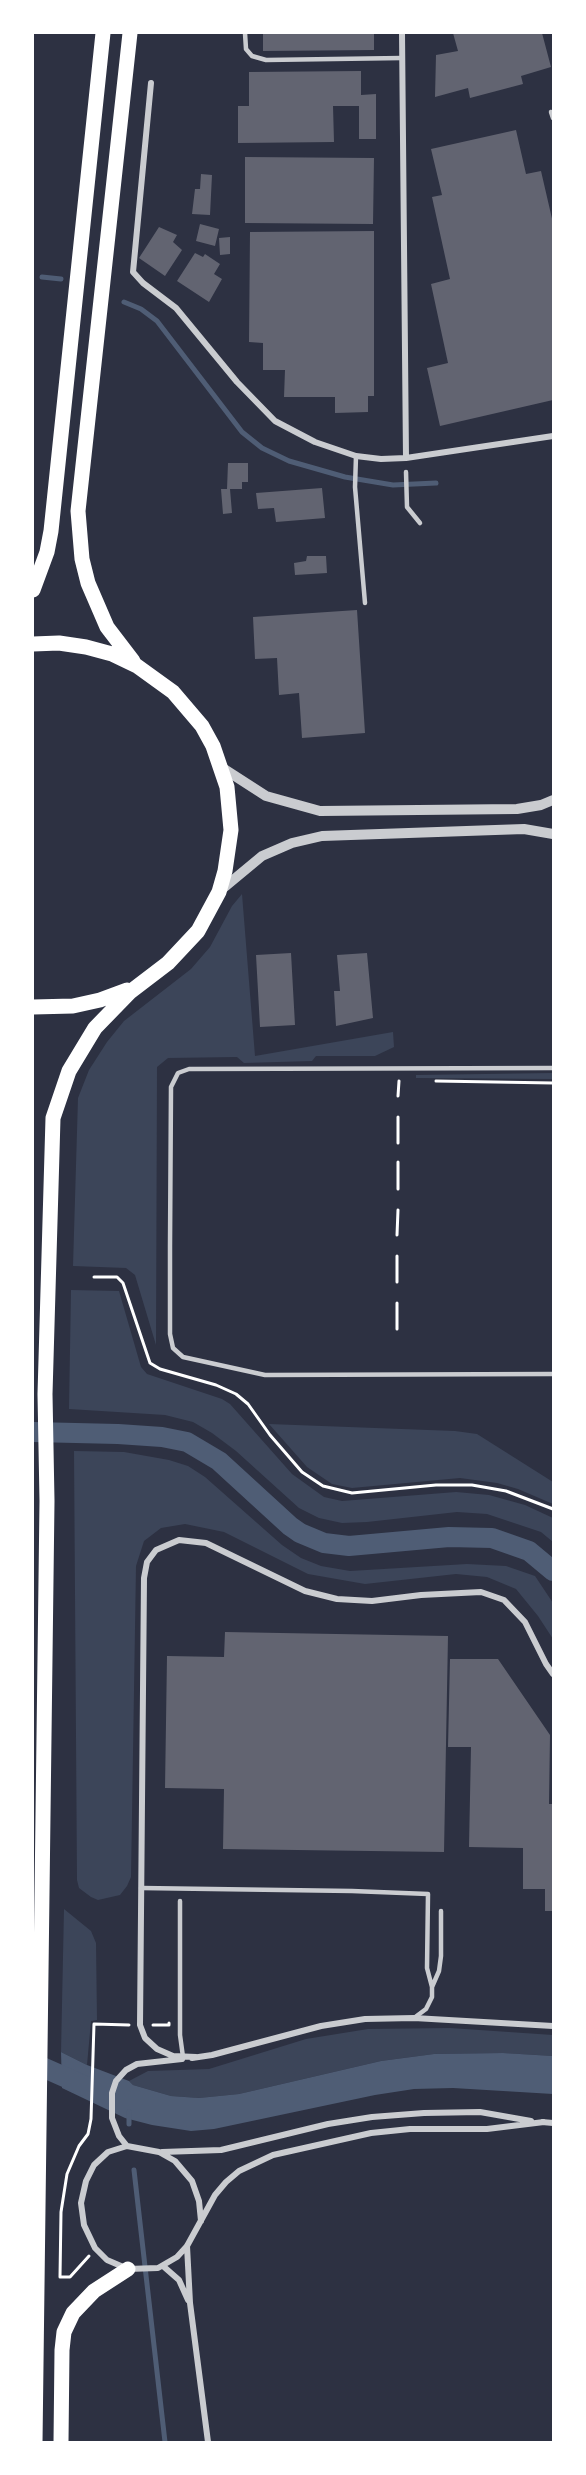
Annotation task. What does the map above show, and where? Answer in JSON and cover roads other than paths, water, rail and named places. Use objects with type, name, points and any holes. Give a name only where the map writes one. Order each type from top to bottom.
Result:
[{"type":"main road","points":[[33,590],[44,562],[51,531],[103,33]]},
{"type":"main road","points":[[130,33],[78,511],[82,559],[96,606],[112,634],[137,666]]},
{"type":"main road","points":[[33,644],[59,643],[112,654],[137,666],[165,685],[189,708],[202,726],[222,766],[231,808],[231,830],[225,872],[219,892],[198,931],[168,963],[112,1009],[81,1048],[60,1094],[53,1118],[45,1394],[47,1501],[35,2442]]},
{"type":"main road","points":[[33,1007],[73,1006],[100,1000],[126,990],[150,976]]},
{"type":"main road","points":[[61,2442],[64,2332],[73,2313],[94,2290],[133,2269]]},
{"type":"street","points":[[402,33],[406,458]]},
{"type":"street","points":[[151,82],[133,272],[142,283],[176,308],[237,382],[275,421],[315,442],[356,456],[406,458],[553,436]]},
{"type":"street","points":[[222,766],[266,796],[320,811],[517,809],[541,805],[553,800]]},
{"type":"street","points":[[219,892],[262,856],[292,843],[322,836],[524,830],[553,834]]},
{"type":"street","points":[[196,2057],[183,2057],[157,2049],[145,2038],[140,2025],[144,1578],[147,1562],[156,1550],[179,1540],[206,1543],[305,1591],[337,1599],[372,1601],[420,1595],[480,1592],[504,1600],[525,1622],[553,1674]]},
{"type":"street","points":[[125,2143],[112,2118],[112,2093],[119,2076],[130,2067],[141,2063],[220,2053],[321,2026],[364,2019],[414,2018],[553,2026]]},
{"type":"street","points":[[544,2122],[480,2112],[424,2113],[328,2124],[221,2150],[159,2152],[125,2143],[108,2152],[94,2165],[81,2203],[84,2225],[95,2248],[107,2260],[133,2269],[160,2267],[177,2257],[187,2246],[215,2195],[226,2182],[239,2171],[273,2155],[371,2133],[410,2129],[488,2129],[553,2122]]},
{"type":"street","points":[[159,2152],[175,2161],[192,2181],[199,2201],[201,2221]]},
{"type":"street","points":[[187,2246],[189,2303],[208,2442]]},
{"type":"street","points":[[160,2267],[179,2280],[189,2303]]},
{"type":"lane","points":[[245,33],[246,49],[252,56],[266,60],[402,58]]},
{"type":"lane","points":[[551,112],[553,118]]},
{"type":"lane","points":[[356,456],[355,487],[365,603]]},
{"type":"lane","points":[[406,472],[407,507],[420,523]]},
{"type":"lane","points":[[553,1068],[189,1069],[178,1073],[171,1083],[170,1302],[170,1334],[173,1348],[183,1357],[265,1375],[553,1374]]},
{"type":"lane","points":[[141,1888],[428,1894],[427,1968],[432,1987]]},
{"type":"lane","points":[[180,1901],[180,2035],[183,2057]]},
{"type":"lane","points":[[414,2018],[430,2004],[432,1987],[439,1971],[441,1911]]},
{"type":"waterway","points":[[42,277],[61,279]]},
{"type":"waterway","points":[[124,302],[141,309],[157,321],[242,432],[262,448],[289,461],[345,477],[393,485],[436,483]]},
{"type":"waterway","points":[[33,1432],[118,1434],[162,1437],[187,1442],[219,1461],[290,1526],[324,1543],[349,1546],[449,1537],[492,1538],[529,1551],[553,1571]]},
{"type":"waterway","points":[[33,2063],[85,2086]]},
{"type":"waterway","points":[[129,2112],[129,2124]]},
{"type":"waterway","points":[[134,2170],[165,2442]]}]
